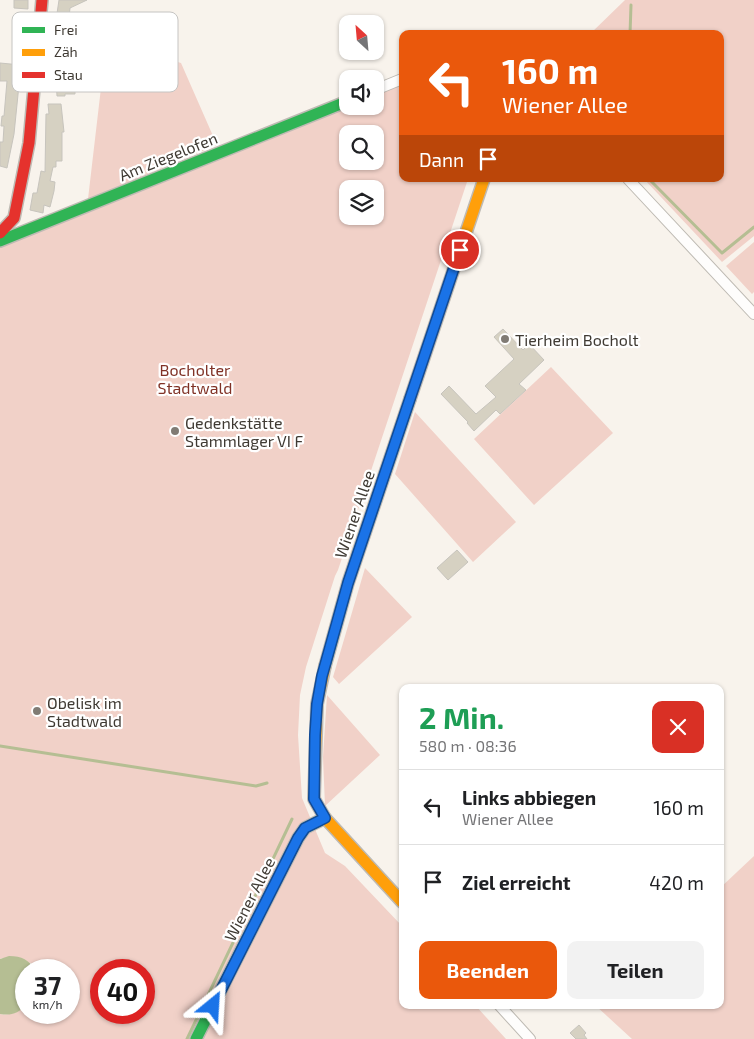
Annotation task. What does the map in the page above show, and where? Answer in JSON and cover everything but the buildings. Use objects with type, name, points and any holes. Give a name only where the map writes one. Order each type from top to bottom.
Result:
[{"type":"street","points":[[384,86],[399,80]]},
{"type":"street","points":[[23,231],[15,227],[14,218],[28,143],[33,92]]},
{"type":"street","name":"Am Ziegelofen","points":[[0,241],[339,105]]},
{"type":"street","name":"Wiener Allee","points":[[196,1039],[298,838],[305,828],[325,818],[314,799],[317,704],[322,676],[348,583],[483,182]]},
{"type":"street","points":[[631,182],[754,314]]},
{"type":"street","points":[[0,233],[14,218]]},
{"type":"street","points":[[325,818],[399,899]]},
{"type":"street","points":[[503,1009],[530,1039]]},
{"type":"green space","points":[[625,0],[754,0],[754,236],[722,262],[647,182],[724,182],[724,30],[594,30]]},
{"type":"green space","points":[[178,62],[181,63],[217,145],[88,199],[101,92],[178,92]]},
{"type":"green space","name":"Bocholter Stadtwald","points":[[399,84],[399,182],[467,182],[306,667],[300,695],[298,735],[302,798],[325,853],[345,866],[399,923],[399,1009],[479,1009],[506,1039],[0,1039],[0,1014],[15,1012],[15,1024],[80,1024],[80,959],[0,959],[0,246],[339,110],[339,115],[384,115],[384,90]]},
{"type":"green space","points":[[754,242],[754,292],[752,294],[726,266]]},
{"type":"green space","points":[[551,367],[613,433],[534,505],[474,439]]},
{"type":"green space","points":[[415,412],[516,522],[473,562],[395,474]]},
{"type":"green space","points":[[365,568],[412,617],[339,684],[333,677]]},
{"type":"green space","points":[[327,695],[380,755],[325,806],[323,757]]},
{"type":"green space","points":[[754,856],[754,1039],[632,1039],[599,1009],[724,1009],[724,884]]},
{"type":"shaded area","points":[[9,956],[25,959],[15,959],[15,1013],[8,1015],[0,1014],[0,959]]},
{"type":"waterway","points":[[630,30],[631,5]]},
{"type":"waterway","points":[[652,182],[722,253],[754,227]]},
{"type":"waterway","points":[[0,746],[256,786],[267,783]]},
{"type":"waterway","points":[[187,1039],[292,819]]},
{"type":"traffic: fast","points":[[0,241],[339,105]]},
{"type":"traffic: fast","points":[[325,666],[348,583],[410,399]]},
{"type":"traffic: fast","points":[[196,1039],[298,838],[305,828],[325,818]]},
{"type":"traffic: slow","points":[[410,399],[483,182]]},
{"type":"traffic: slow","points":[[325,666],[317,704],[314,799],[325,818],[399,899]]},
{"type":"traffic: jam","points":[[41,12],[42,0]]},
{"type":"traffic: jam","points":[[0,233],[14,218],[29,143],[34,92]]},
{"type":"place","name":"Tierheim Bocholt","points":[[505,339]]},
{"type":"place","name":"Gedenkstätte Stammlager VI F","points":[[175,431]]},
{"type":"place","name":"Obelisk im Stadtwald","points":[[37,711]]},
{"type":"route","points":[[213,1006],[298,838],[305,828],[325,818],[314,799],[317,704],[322,676],[348,583],[460,250]]}]
